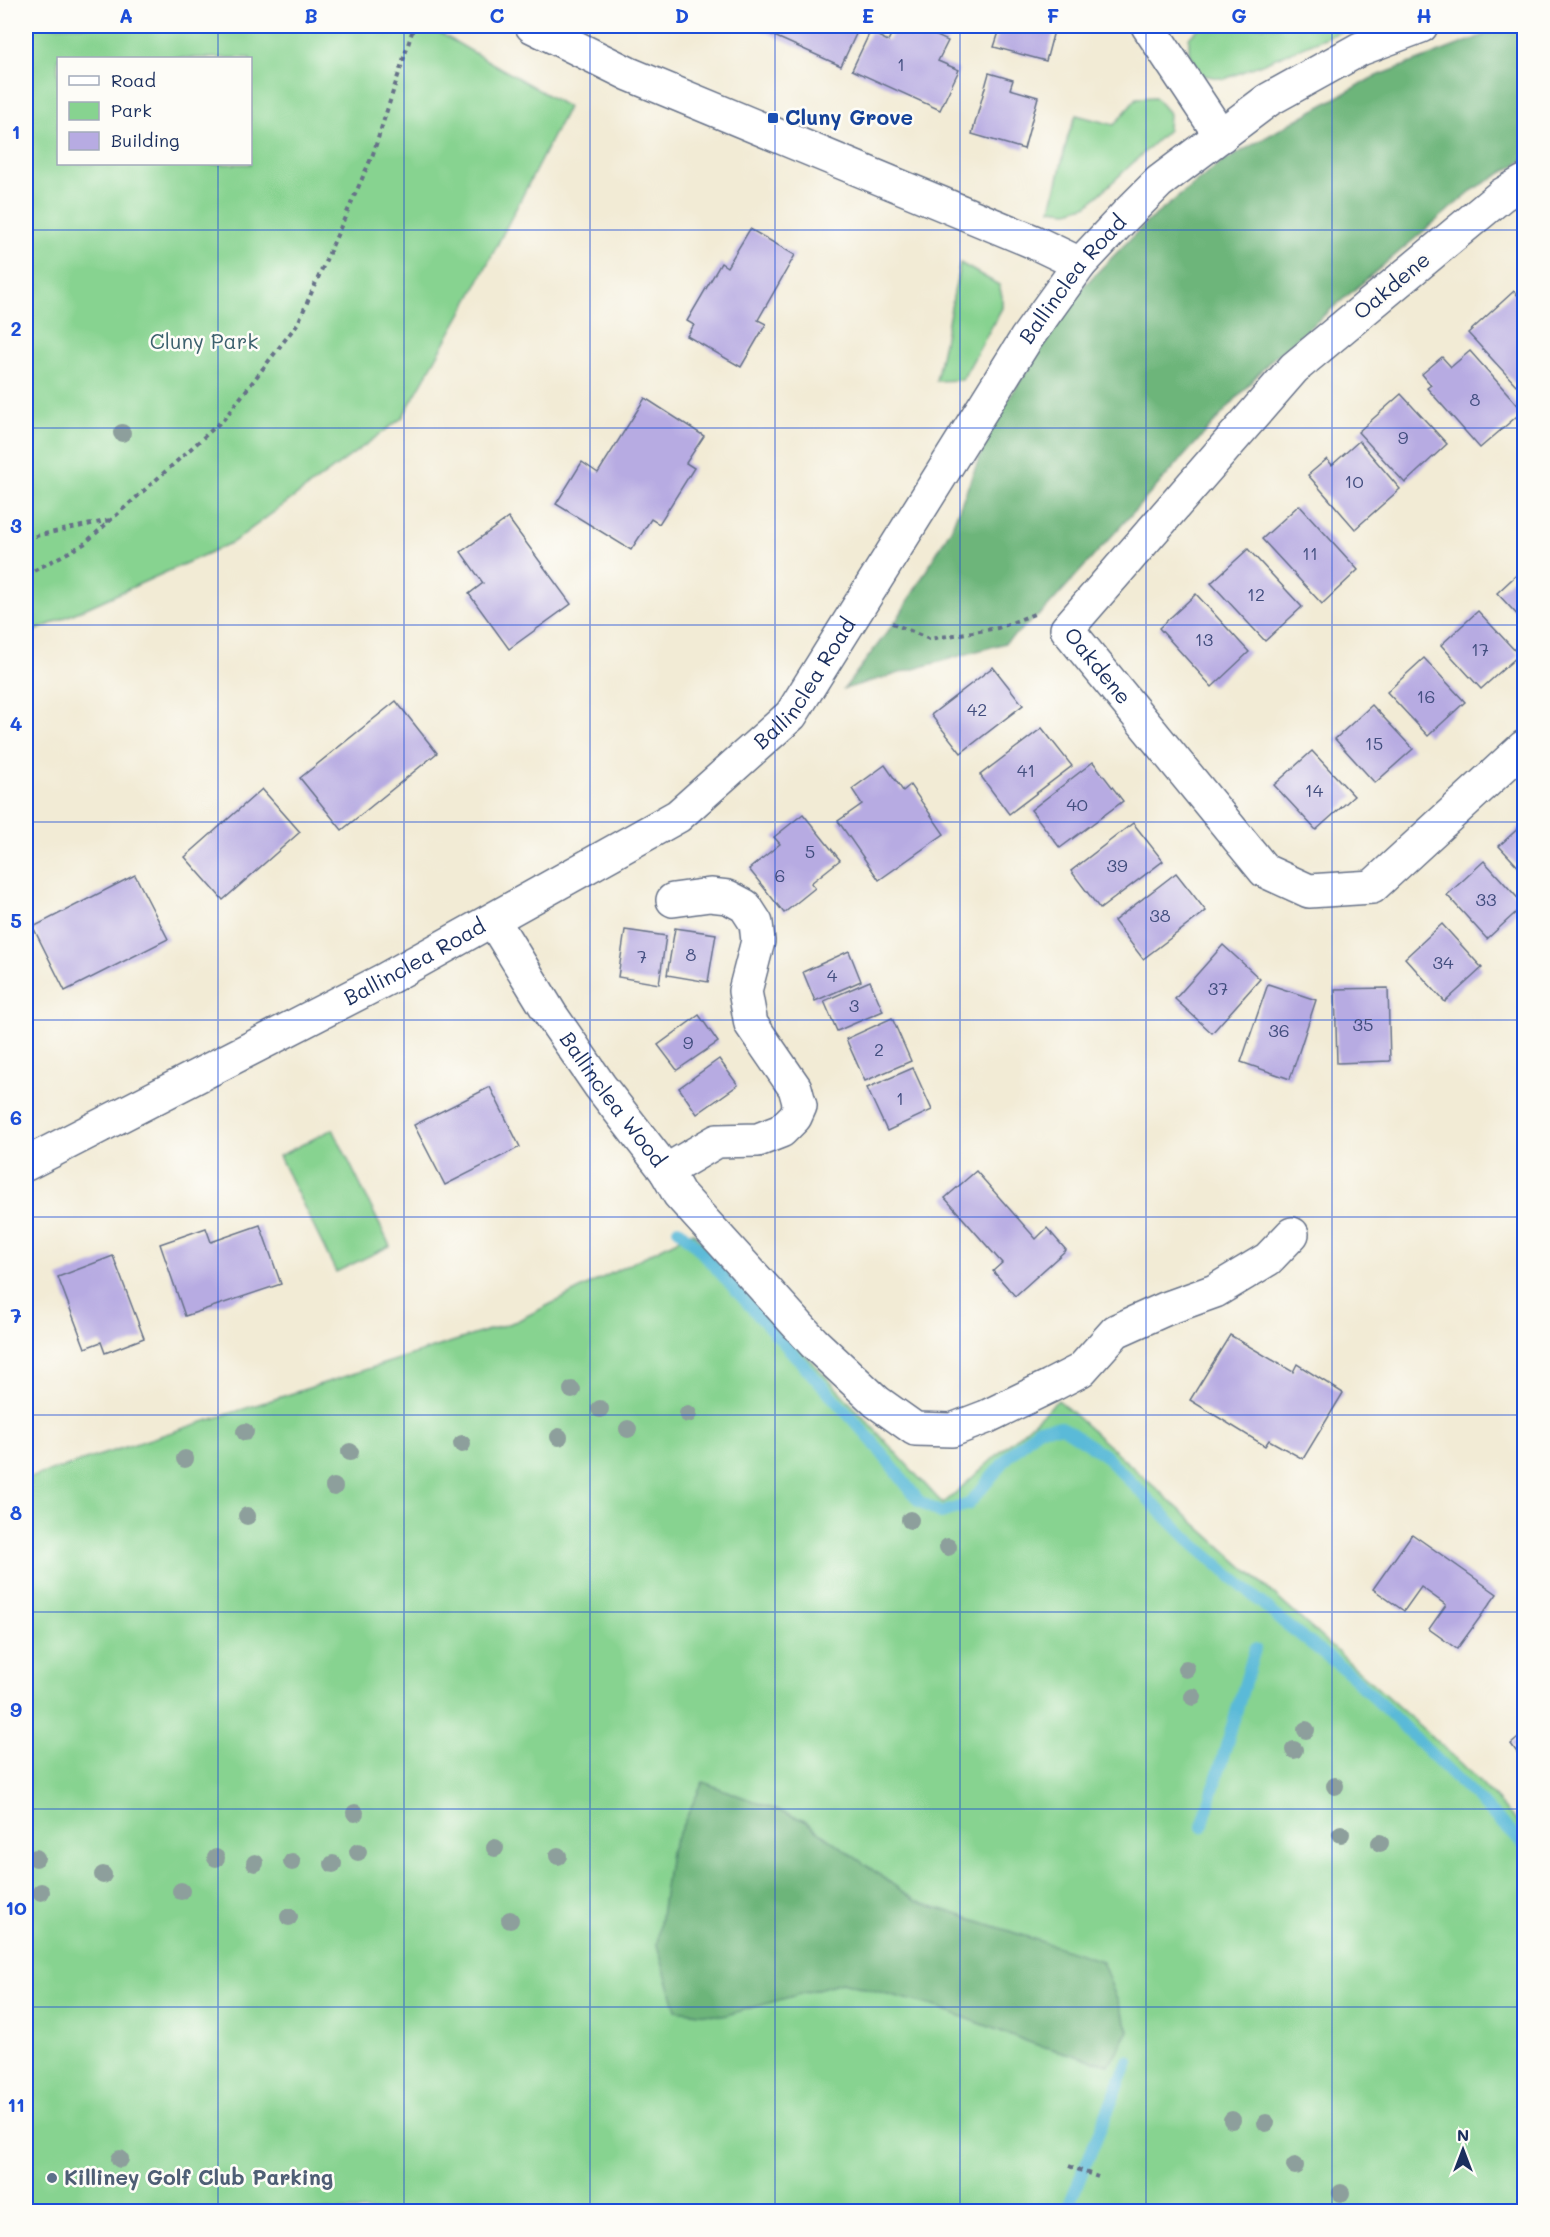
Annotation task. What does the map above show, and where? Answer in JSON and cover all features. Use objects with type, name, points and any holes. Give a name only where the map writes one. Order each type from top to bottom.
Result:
[{"type":"street","points":[[532,26],[629,74],[1034,242],[1080,264]]},
{"type":"street","points":[[1148,26],[1221,136]]},
{"type":"street","name":"Ballinclea Road","points":[[26,1164],[386,979],[678,816],[791,715],[1026,339],[1080,264],[1150,190],[1268,100],[1360,49],[1421,26]]},
{"type":"street","name":"Oakdene","points":[[1524,182],[1502,195],[1294,368],[1067,629],[1265,871],[1309,891],[1372,887],[1524,747]]},
{"type":"street","name":"Ballinclea Wood","points":[[493,920],[551,1015],[600,1086],[666,1171],[717,1141],[758,1140],[781,1131],[795,1117],[800,1106],[795,1088],[751,1024],[745,992],[758,941],[756,923],[745,906],[728,897],[710,895],[673,900]]},
{"type":"street","points":[[666,1171],[679,1194],[814,1343],[877,1402],[915,1429],[952,1430],[986,1417],[1081,1370],[1116,1331],[1165,1309],[1215,1291],[1268,1258],[1292,1234]]},
{"type":"path","points":[[26,575],[84,544],[224,419],[298,322],[373,154],[414,26]]},
{"type":"path","points":[[26,538],[111,520]]},
{"type":"path","points":[[858,608],[929,639],[998,628],[1045,610],[1067,629]]},
{"type":"path","points":[[1070,2166],[1098,2176]]},
{"type":"green space","name":"Cluny Park","points":[[26,26],[428,26],[568,107],[470,298],[402,418],[233,542],[26,635]]},
{"type":"green space","points":[[1201,26],[1354,26],[1225,79],[1202,75],[1189,54],[1189,38]]},
{"type":"green space","points":[[1508,26],[1524,26],[1524,160],[1471,191],[1270,361],[1045,610],[1005,643],[844,689],[898,618],[951,529],[994,421],[1080,290],[1147,222],[1219,164],[1372,78]]},
{"type":"green space","points":[[1155,97],[1169,113],[1168,130],[1088,205],[1068,211],[1051,209],[1068,136],[1076,115],[1114,125],[1137,98]]},
{"type":"green space","points":[[960,263],[999,285],[1002,308],[962,380],[936,381]]},
{"type":"green space","points":[[333,1129],[390,1246],[336,1272],[279,1156]]},
{"type":"green space","points":[[693,1232],[943,1504],[1058,1400],[1462,1764],[1524,1829],[1524,2211],[26,2211],[26,1479],[517,1321]]},
{"type":"green space","points":[[703,1782],[803,1820],[916,1901],[1102,1961],[1129,2031],[1109,2065],[1034,2044],[937,2007],[842,1982],[723,2016],[676,2010],[657,1945],[670,1852]]},
{"type":"building","points":[[752,26],[843,26],[857,32],[841,66]]},
{"type":"building","points":[[895,26],[915,26],[948,41],[938,61],[959,70],[940,110],[852,70],[870,32],[888,41]]},
{"type":"building","points":[[1001,26],[1065,26],[1064,29],[1055,27],[1046,61],[994,47]]},
{"type":"building","points":[[989,73],[1013,80],[1010,89],[1038,97],[1024,149],[972,134]]},
{"type":"building","points":[[750,229],[795,255],[758,320],[766,324],[741,367],[687,336],[694,325],[687,321],[721,263],[727,267]]},
{"type":"building","points":[[1514,291],[1524,303],[1524,377],[1516,385],[1468,333]]},
{"type":"building","points":[[1470,351],[1523,411],[1480,448],[1427,388],[1431,385],[1422,374],[1442,357],[1451,367]]},
{"type":"building","points":[[1401,394],[1447,444],[1405,483],[1358,432]]},
{"type":"building","points":[[645,398],[704,436],[686,463],[694,468],[659,524],[651,519],[631,550],[556,504],[582,462],[598,473]]},
{"type":"building","points":[[1359,441],[1400,489],[1355,529],[1308,475],[1327,459],[1332,465]]},
{"type":"building","points":[[1299,505],[1358,570],[1322,604],[1262,539]]},
{"type":"building","points":[[508,518],[571,604],[509,649],[469,594],[483,583],[461,552]]},
{"type":"building","points":[[1248,549],[1302,607],[1265,641],[1211,583]]},
{"type":"building","points":[[1524,568],[1524,622],[1497,593]]},
{"type":"building","points":[[1196,594],[1249,652],[1212,687],[1159,628]]},
{"type":"building","points":[[1478,611],[1519,655],[1481,689],[1441,645]]},
{"type":"building","points":[[1424,658],[1465,702],[1428,736],[1387,692]]},
{"type":"building","points":[[993,667],[1023,705],[961,753],[931,715]]},
{"type":"building","points":[[396,701],[437,753],[342,830],[300,778]]},
{"type":"building","points":[[1372,705],[1413,749],[1375,783],[1335,739]]},
{"type":"building","points":[[1042,728],[1072,766],[1009,814],[980,775]]},
{"type":"building","points":[[1312,751],[1354,796],[1316,830],[1274,785]]},
{"type":"building","points":[[1093,762],[1123,801],[1060,848],[1031,810]]},
{"type":"building","points":[[885,765],[903,791],[910,785],[944,834],[879,880],[838,821],[862,804],[852,789]]},
{"type":"building","points":[[262,789],[300,832],[223,900],[185,857]]},
{"type":"building","points":[[803,814],[840,860],[811,883],[815,888],[784,913],[749,869],[780,844],[774,837]]},
{"type":"building","points":[[1133,823],[1163,861],[1100,909],[1071,871]]},
{"type":"building","points":[[1524,823],[1524,873],[1499,846]]},
{"type":"building","points":[[1484,861],[1524,905],[1487,939],[1447,895]]},
{"type":"building","points":[[1176,873],[1206,911],[1143,959],[1114,921]]},
{"type":"building","points":[[135,875],[168,939],[65,991],[33,927]]},
{"type":"building","points":[[1442,924],[1482,968],[1445,1002],[1405,958]]},
{"type":"building","points":[[675,928],[716,934],[708,982],[667,975]]},
{"type":"building","points":[[625,930],[666,936],[659,984],[618,977]]},
{"type":"building","points":[[1223,945],[1260,979],[1212,1033],[1175,999]]},
{"type":"building","points":[[849,951],[861,981],[815,1001],[803,972]]},
{"type":"building","points":[[870,981],[883,1011],[837,1031],[824,1001]]},
{"type":"building","points":[[1268,984],[1316,1000],[1290,1079],[1241,1062]]},
{"type":"building","points":[[1388,988],[1390,1061],[1337,1063],[1335,989]]},
{"type":"building","points":[[699,1015],[718,1042],[677,1070],[658,1045]]},
{"type":"building","points":[[892,1018],[911,1061],[865,1081],[846,1039]]},
{"type":"building","points":[[719,1059],[738,1085],[697,1114],[679,1088]]},
{"type":"building","points":[[913,1068],[932,1110],[887,1131],[867,1088]]},
{"type":"building","points":[[490,1087],[520,1147],[445,1185],[414,1125]]},
{"type":"building","points":[[976,1171],[1036,1239],[1047,1228],[1066,1250],[1015,1296],[993,1271],[1002,1263],[945,1198]]},
{"type":"building","points":[[260,1225],[281,1284],[185,1316],[160,1244],[206,1228],[211,1242]]},
{"type":"building","points":[[113,1256],[144,1338],[105,1353],[101,1342],[85,1348],[58,1277]]},
{"type":"building","points":[[1230,1335],[1293,1372],[1297,1364],[1343,1393],[1303,1459],[1269,1440],[1265,1446],[1190,1400]]},
{"type":"building","points":[[1412,1534],[1497,1594],[1457,1649],[1429,1629],[1446,1605],[1421,1587],[1404,1611],[1373,1589]]},
{"type":"building","points":[[1524,1733],[1524,1762],[1511,1744]]},
{"type":"waterway","points":[[678,1229],[872,1441],[919,1501],[941,1513],[969,1504],[1009,1456],[1039,1428],[1062,1427],[1103,1454],[1189,1540],[1282,1621],[1350,1674],[1524,1845]]},
{"type":"waterway","points":[[1202,1827],[1255,1649]]},
{"type":"waterway","points":[[1066,2212],[1128,2062]]},
{"type":"place","name":"Cluny Grove","points":[[773,118]]},
{"type":"place","name":"Killiney Golf Club Parking","points":[[52,2178]]}]
